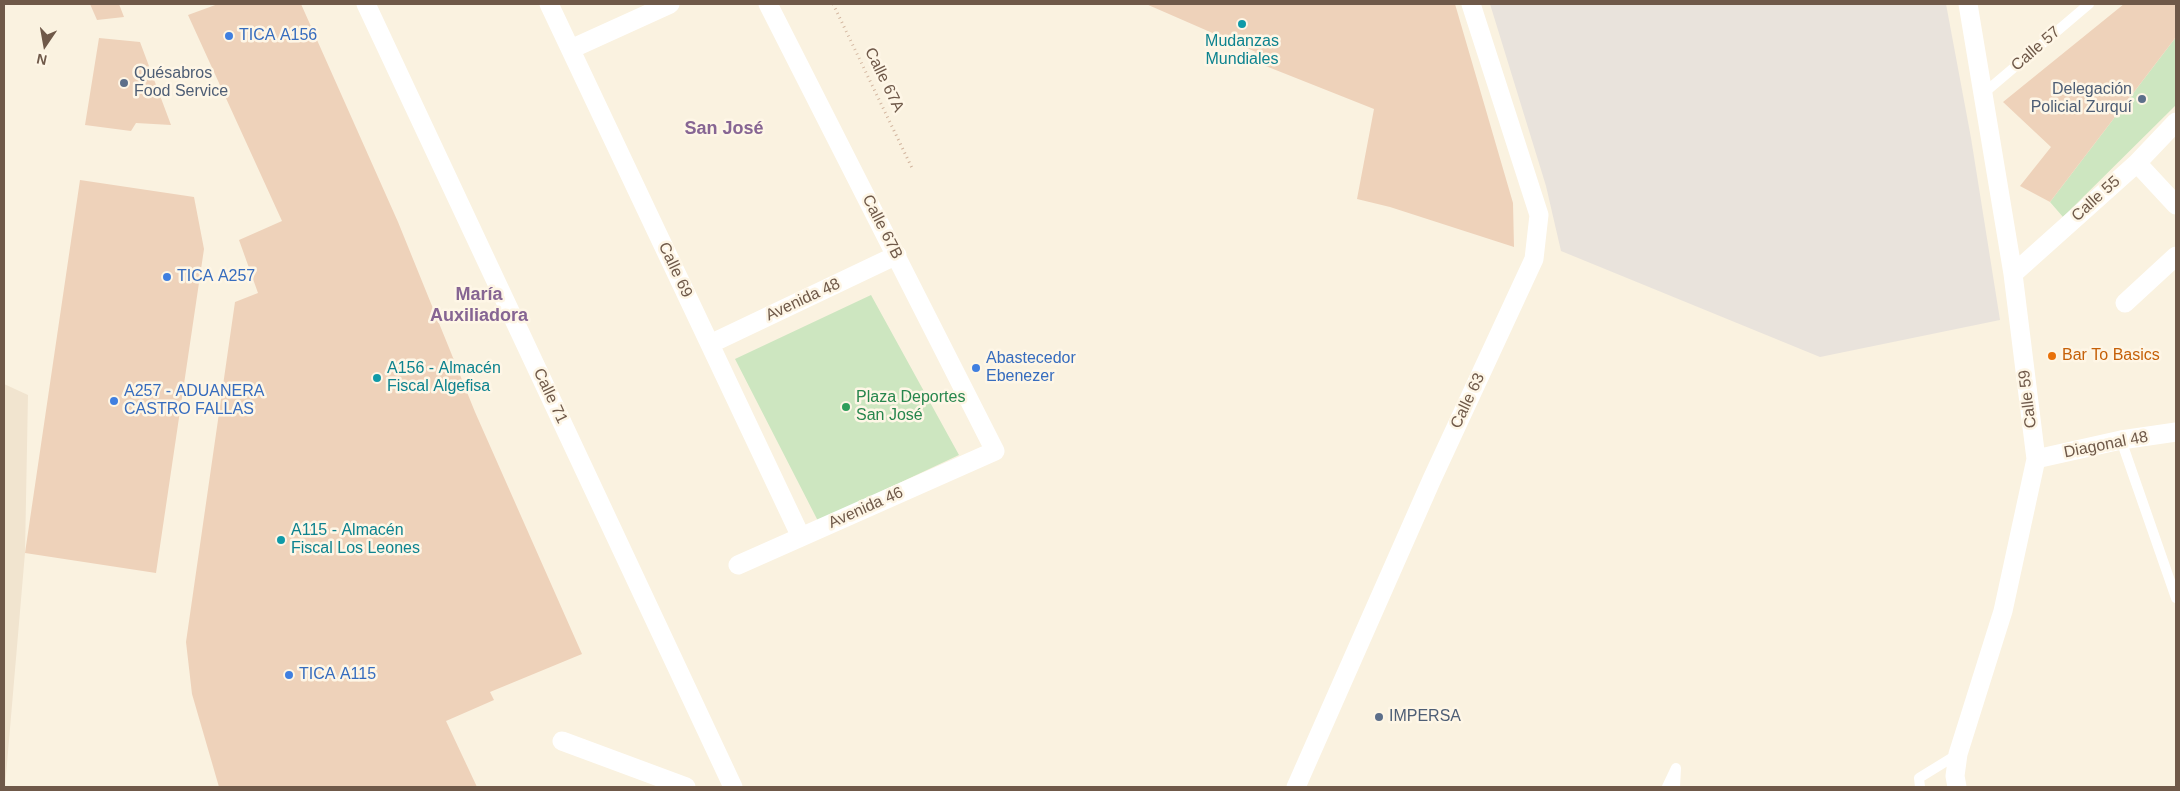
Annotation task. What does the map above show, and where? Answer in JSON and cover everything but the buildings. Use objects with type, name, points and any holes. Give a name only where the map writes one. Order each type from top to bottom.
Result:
[{"type":"street","name":"Calle 71","points":[[366,4],[734,787]]},
{"type":"street","name":"Calle 69","points":[[549,4],[801,537]]},
{"type":"street","points":[[571,49],[670,4]]},
{"type":"street","name":"Calle 67B","points":[[768,4],[995,451]]},
{"type":"street","name":"Calle 63","points":[[1303,785],[1432,479],[1534,259],[1539,215],[1472,4]]},
{"type":"street","name":"Calle 59","points":[[1956,787],[1955,776],[1958,754],[2003,611],[2036,459],[2013,274],[1968,4]]},
{"type":"street","name":"Calle 55","points":[[2013,274],[2137,163],[2176,122]]},
{"type":"street","points":[[2137,163],[2176,205]]},
{"type":"street","name":"Avenida 48","points":[[710,344],[897,256]]},
{"type":"street","points":[[2125,303],[2176,256]]},
{"type":"street","name":"Diagonal 48","points":[[2036,459],[2122,440],[2176,432]]},
{"type":"street","name":"Avenida 46","points":[[738,565],[995,451]]},
{"type":"street","points":[[562,741],[686,787]]},
{"type":"lane","name":"Calle 57","points":[[1984,93],[2089,4]]},
{"type":"lane","points":[[2122,440],[2176,598]]},
{"type":"lane","points":[[1920,787],[1920,778],[1958,754]]},
{"type":"lane","points":[[1667,787],[1676,768],[1675,787]]},
{"type":"path","name":"Calle 67A","points":[[834,4],[912,168]]},
{"type":"shaded area","points":[[1490,4],[1946,4],[1971,138],[2000,320],[1820,357],[1561,251],[1546,186]]},
{"type":"shaded area","points":[[4,384],[28,395],[25,553],[5,787]]},
{"type":"green space","points":[[2176,37],[2176,105],[2063,217],[2050,202]]},
{"type":"green space","name":"Plaza Deportes San José","points":[[871,295],[959,455],[818,521],[735,359]]},
{"type":"place","name":"Mudanzas Mundiales","points":[[1242,24]]},
{"type":"place","name":"TICA A156","points":[[229,36]]},
{"type":"place","name":"Quésabros Food Service","points":[[124,83]]},
{"type":"place","name":"Delegación Policial Zurquí","points":[[2142,99]]},
{"type":"place","name":"TICA A257","points":[[167,277]]},
{"type":"place","name":"Bar To Basics","points":[[2052,356]]},
{"type":"place","name":"Abastecedor Ebenezer","points":[[976,368]]},
{"type":"place","name":"A156 - Almacén Fiscal Algefisa","points":[[377,378]]},
{"type":"place","name":"A257 - ADUANERA CASTRO FALLAS","points":[[114,401]]},
{"type":"place","name":"Plaza Deportes San José","points":[[846,407]]},
{"type":"place","name":"A115 - Almacén Fiscal Los Leones","points":[[281,540]]},
{"type":"place","name":"TICA A115","points":[[289,675]]},
{"type":"place","name":"IMPERSA","points":[[1379,717]]},
{"type":"district","name":"San José","points":[[724,129]]},
{"type":"district","name":"María Auxiliadora","points":[[479,305]]}]
